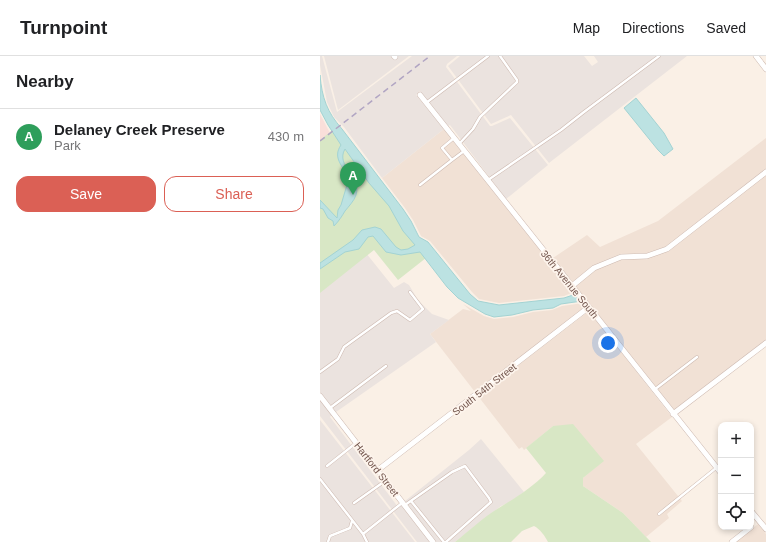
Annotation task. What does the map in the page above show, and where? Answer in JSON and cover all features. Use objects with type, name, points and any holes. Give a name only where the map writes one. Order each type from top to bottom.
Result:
[{"type":"street","points":[[756,56],[766,69]]},
{"type":"street","name":"36th Avenue South","points":[[420,95],[718,470]]},
{"type":"street","points":[[572,286],[594,268],[621,257],[647,256],[667,249],[766,172]]},
{"type":"street","name":"South 54th Street","points":[[378,470],[589,307]]},
{"type":"street","points":[[673,414],[766,343]]},
{"type":"street","name":"Hartford Street","points":[[320,396],[433,542]]},
{"type":"street","points":[[754,514],[766,530]]},
{"type":"street","points":[[754,524],[759,520]]},
{"type":"street","points":[[732,542],[747,530]]},
{"type":"lane","points":[[426,103],[488,56]]},
{"type":"lane","points":[[459,144],[473,128],[480,116],[518,80],[500,56]]},
{"type":"lane","points":[[488,180],[561,130],[659,56]]},
{"type":"lane","points":[[452,160],[442,148],[454,138]]},
{"type":"lane","points":[[420,185],[464,150]]},
{"type":"lane","points":[[320,372],[338,358],[344,347],[391,313],[397,311],[410,320],[423,309],[410,292]]},
{"type":"lane","points":[[654,390],[697,356]]},
{"type":"lane","points":[[330,409],[386,366]]},
{"type":"lane","points":[[327,466],[357,443]]},
{"type":"lane","points":[[363,534],[404,504],[411,501],[452,472],[465,466],[491,502],[445,542],[411,501]]},
{"type":"lane","points":[[659,514],[716,467]]},
{"type":"lane","points":[[320,479],[363,534],[367,542]]},
{"type":"lane","points":[[354,503],[386,480]]},
{"type":"lane","points":[[328,542],[330,536],[350,528],[352,520]]},
{"type":"shaded area","points":[[320,56],[322,56],[337,112],[412,56],[457,56],[447,64],[446,67],[490,126],[510,118],[548,165],[506,199],[450,125],[448,126],[420,91],[416,95],[444,129],[382,178],[344,127],[334,117],[327,102],[320,65]]},
{"type":"shaded area","points":[[324,56],[409,56],[338,110]]},
{"type":"shaded area","points":[[460,56],[584,56],[592,66],[598,62],[594,56],[687,56],[549,163],[511,115],[491,124],[448,66]]},
{"type":"shaded area","points":[[320,114],[330,133],[320,141]]},
{"type":"shaded area","points":[[444,129],[574,292],[564,296],[499,303],[479,299],[430,241],[421,236],[405,208],[382,178]]},
{"type":"shaded area","points":[[766,138],[766,169],[666,247],[647,253],[620,254],[593,266],[573,282],[553,258],[587,235],[600,247],[658,221]]},
{"type":"shaded area","points":[[766,175],[766,344],[676,414],[575,286],[595,270],[621,259],[669,251]]},
{"type":"shaded area","points":[[366,253],[394,288],[404,282],[409,285],[418,300],[432,314],[449,320],[430,334],[436,342],[336,412],[320,392],[320,288]]},
{"type":"shaded area","points":[[583,303],[586,307],[475,392],[430,334],[463,309],[471,311],[463,304],[484,316],[494,319],[552,310],[562,306]]},
{"type":"shaded area","points":[[589,311],[672,417],[636,444],[682,501],[667,514],[669,518],[646,537],[623,513],[583,486],[583,478],[603,461],[553,426],[524,450],[522,447],[519,449],[478,396]]},
{"type":"shaded area","points":[[320,400],[332,415],[330,417],[398,507],[401,505],[430,542],[417,542],[320,416]]},
{"type":"shaded area","points":[[320,420],[415,542],[320,542]]},
{"type":"shaded area","points":[[481,439],[524,492],[510,502],[501,506],[455,542],[436,542],[405,501]]},
{"type":"shaded area","points":[[758,524],[766,534],[766,542],[736,542],[751,530],[754,530],[754,527]]},
{"type":"green space","points":[[334,129],[431,254],[398,280],[374,250],[320,293],[320,140]]},
{"type":"green space","points":[[573,424],[604,461],[583,478],[583,486],[623,513],[651,542],[548,542],[542,533],[534,526],[522,531],[511,542],[455,542],[490,514],[531,487],[546,473],[526,448],[553,426]]},
{"type":"water","points":[[320,75],[324,98],[333,117],[403,209],[419,237],[428,242],[470,294],[478,301],[499,305],[564,298],[576,294],[582,301],[561,304],[553,308],[494,317],[485,314],[458,298],[447,287],[420,252],[401,255],[386,252],[373,236],[368,237],[359,249],[345,252],[320,269],[320,263],[353,240],[362,230],[375,227],[381,229],[396,247],[401,250],[408,249],[415,245],[403,231],[389,206],[369,183],[345,149],[343,161],[353,177],[357,189],[356,195],[334,226],[333,221],[328,218],[323,209],[320,208],[320,200],[337,218],[338,210],[341,205],[349,178],[341,166],[338,158],[341,145],[320,110]]},
{"type":"water","points":[[636,98],[664,133],[673,149],[664,156],[624,108]]},
{"type":"railway","points":[[320,141],[430,56]]},
{"type":"place","name":"Delaney Creek Preserve","points":[[353,195]]}]
